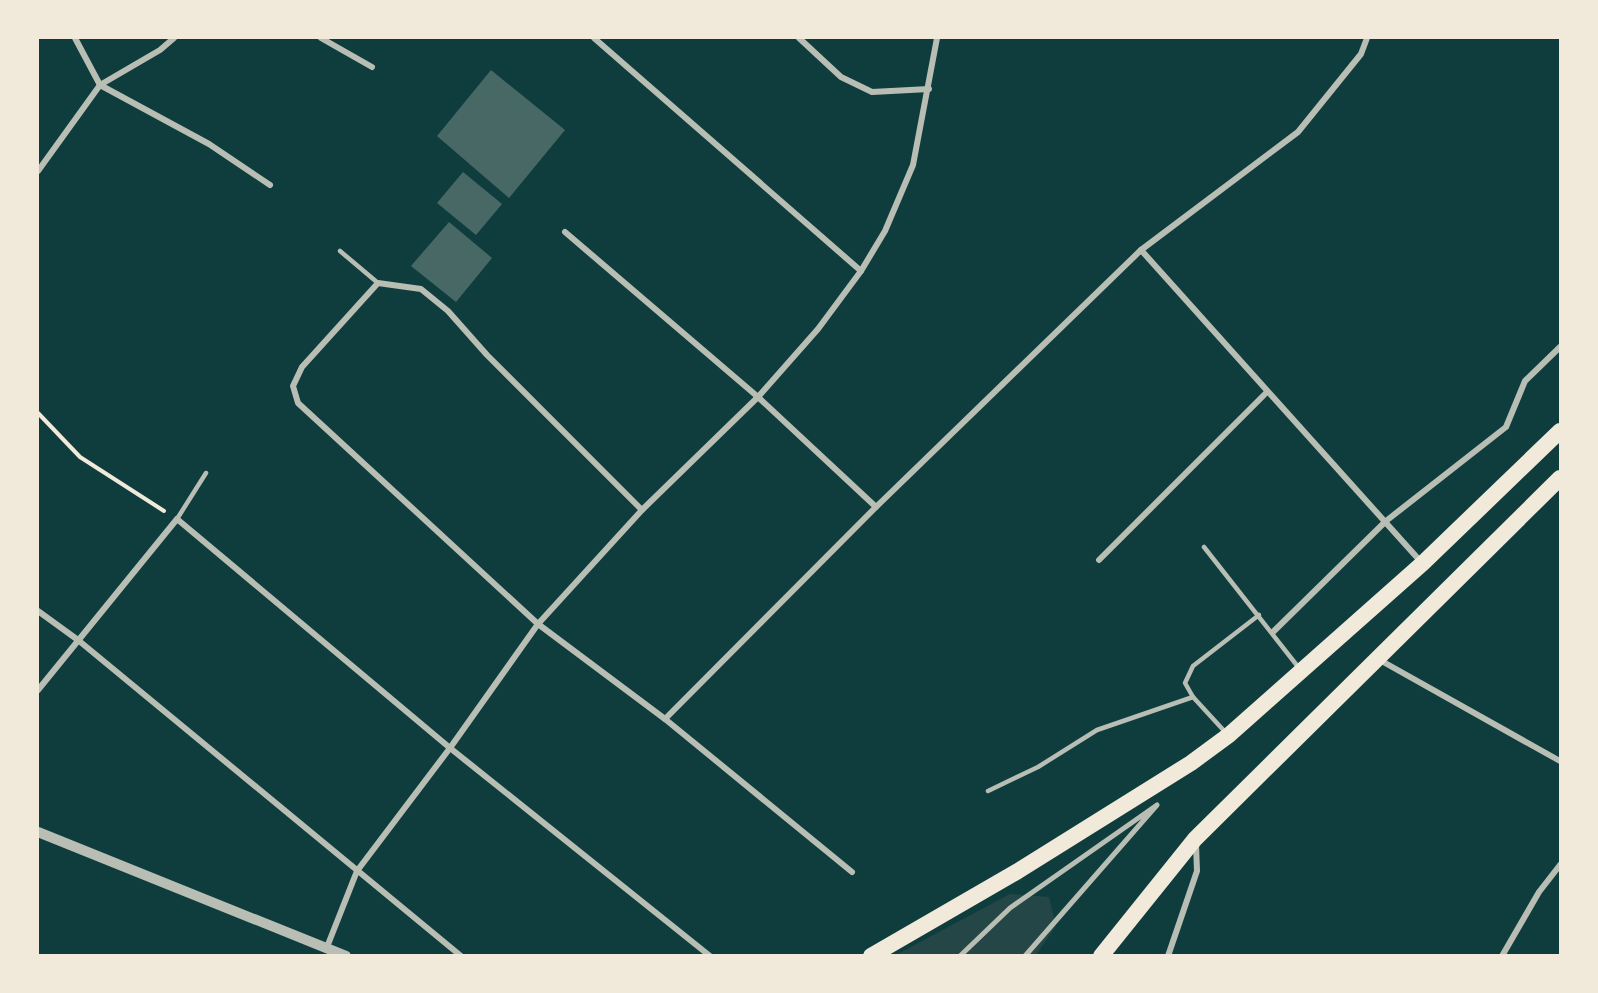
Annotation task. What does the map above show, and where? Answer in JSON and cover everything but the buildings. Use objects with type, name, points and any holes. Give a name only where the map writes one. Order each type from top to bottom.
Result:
[{"type":"highway","points":[[871,956],[1018,871],[1191,763],[1229,735],[1423,563],[1560,431]]},
{"type":"highway","points":[[1101,956],[1195,839],[1560,478]]},
{"type":"street","points":[[75,38],[100,85],[209,144],[270,185]]},
{"type":"street","points":[[38,171],[100,85],[160,50],[174,38]]},
{"type":"street","points":[[321,38],[372,67]]},
{"type":"street","points":[[594,38],[861,271]]},
{"type":"street","points":[[799,38],[841,77],[872,92],[929,89]]},
{"type":"street","points":[[327,947],[357,871],[450,748],[538,624],[642,510],[758,397],[818,329],[861,271],[885,231],[913,165],[937,38]]},
{"type":"street","points":[[665,719],[876,507],[1141,250],[1298,132],[1361,54],[1367,38]]},
{"type":"street","points":[[565,232],[758,397],[876,507]]},
{"type":"street","points":[[1141,250],[1423,563]]},
{"type":"street","points":[[642,510],[487,355],[448,311],[421,289],[378,283],[302,367],[293,386],[298,403],[538,624],[665,719],[852,872]]},
{"type":"street","points":[[1273,632],[1386,521],[1506,426],[1525,381],[1560,347]]},
{"type":"street","points":[[1099,561],[1267,392]]},
{"type":"street","points":[[38,690],[177,519],[450,748],[710,956]]},
{"type":"street","points":[[38,611],[78,640],[461,956]]},
{"type":"street","points":[[1378,659],[1560,761]]},
{"type":"street","points":[[960,956],[1010,908],[1157,805],[1025,956]]},
{"type":"street","points":[[38,832],[346,956]]},
{"type":"street","points":[[1168,956],[1197,871],[1195,839]]},
{"type":"street","points":[[1502,956],[1539,892],[1560,865]]},
{"type":"lane","points":[[340,251],[378,283]]},
{"type":"lane","points":[[177,519],[206,473]]},
{"type":"lane","points":[[1204,547],[1273,632],[1302,672]]},
{"type":"lane","points":[[1229,735],[1193,697],[1185,683],[1193,666],[1259,615]]},
{"type":"lane","points":[[988,791],[1038,767],[1098,730],[1193,697]]},
{"type":"path","points":[[38,413],[80,457],[177,519]]},
{"type":"shaded area","points":[[1010,894],[1049,897],[1056,926],[1036,955],[894,956]]}]
